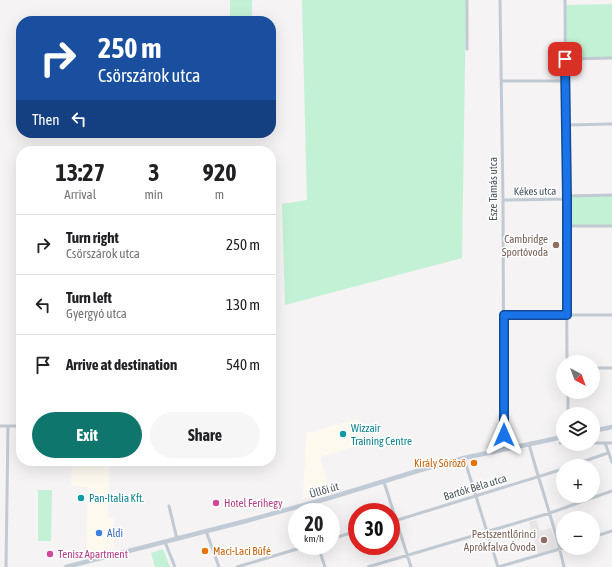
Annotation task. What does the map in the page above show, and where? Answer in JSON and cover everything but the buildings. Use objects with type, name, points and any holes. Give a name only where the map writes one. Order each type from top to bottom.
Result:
[{"type":"main road","points":[[600,430],[612,427]]},
{"type":"main road","name":"Üllői út","points":[[310,503],[464,458],[556,438]]},
{"type":"main road","name":"Üllői út","points":[[66,567],[206,532],[288,509]]},
{"type":"street","points":[[467,0],[468,49]]},
{"type":"street","name":"Esze Tamás utca","points":[[500,0],[502,81],[504,449]]},
{"type":"street","points":[[565,0],[568,226],[567,355]]},
{"type":"street","points":[[565,59],[612,58]]},
{"type":"street","points":[[502,81],[566,81]]},
{"type":"street","points":[[566,125],[612,124]]},
{"type":"street","name":"Kékes utca","points":[[503,200],[612,195]]},
{"type":"street","points":[[568,226],[612,226]]},
{"type":"street","points":[[504,315],[612,315]]},
{"type":"street","points":[[600,368],[612,368]]},
{"type":"street","points":[[0,426],[16,426]]},
{"type":"street","points":[[6,567],[8,426]]},
{"type":"street","points":[[600,443],[612,443]]},
{"type":"street","points":[[605,443],[612,462]]},
{"type":"street","points":[[530,444],[538,477],[556,530]]},
{"type":"street","points":[[590,459],[608,453]]},
{"type":"street","points":[[464,458],[498,567],[556,550]]},
{"type":"street","name":"Bartók Béla utca","points":[[400,519],[556,471]]},
{"type":"street","points":[[384,482],[391,503]]},
{"type":"street","points":[[368,567],[550,513],[612,491]]},
{"type":"street","points":[[169,506],[177,539]]},
{"type":"street","points":[[600,535],[612,531]]},
{"type":"street","points":[[206,532],[219,567]]},
{"type":"street","points":[[400,532],[411,567]]},
{"type":"street","points":[[165,542],[175,567]]},
{"type":"street","points":[[237,567],[288,552]]},
{"type":"street","points":[[321,555],[325,567]]},
{"type":"street","points":[[563,555],[564,567]]},
{"type":"shaded area","points":[[358,419],[365,444],[320,457],[329,489],[325,490],[323,494],[303,499],[306,433]]},
{"type":"shaded area","points":[[72,466],[109,466],[108,517],[114,518],[114,548],[86,555],[88,487],[71,486]]},
{"type":"shaded area","name":"Pestszentlőrinci Aprókfalva Óvoda","points":[[536,520],[540,531],[551,528],[556,548],[538,554],[529,522]]},
{"type":"green space","points":[[230,0],[252,0],[252,16],[230,16]]},
{"type":"green space","points":[[302,0],[466,0],[462,258],[285,305],[282,204],[307,200]]},
{"type":"green space","points":[[612,4],[612,58],[565,59],[565,5]]},
{"type":"green space","points":[[612,195],[612,226],[567,226],[567,196]]},
{"type":"green space","points":[[38,490],[52,490],[51,541],[38,541]]},
{"type":"green space","points":[[163,549],[170,567],[155,567],[151,553]]},
{"type":"place","name":"Cambridge Sportóvoda","points":[[556,245]]},
{"type":"place","name":"Wizzair Training Centre","points":[[343,434]]},
{"type":"place","name":"Király Söröző","points":[[474,463]]},
{"type":"place","name":"Pan-Italia Kft.","points":[[81,498]]},
{"type":"place","name":"Hotel Ferihegy","points":[[216,503]]},
{"type":"place","name":"Aldi","points":[[99,533]]},
{"type":"place","name":"Pestszentlőrinci Aprókfalva Óvoda","points":[[544,540]]},
{"type":"place","name":"Maci-Laci Büfé","points":[[205,551]]},
{"type":"place","name":"Tenisz Apartment","points":[[50,554]]},
{"type":"route","points":[[504,435],[504,315],[567,315],[565,59]]}]
